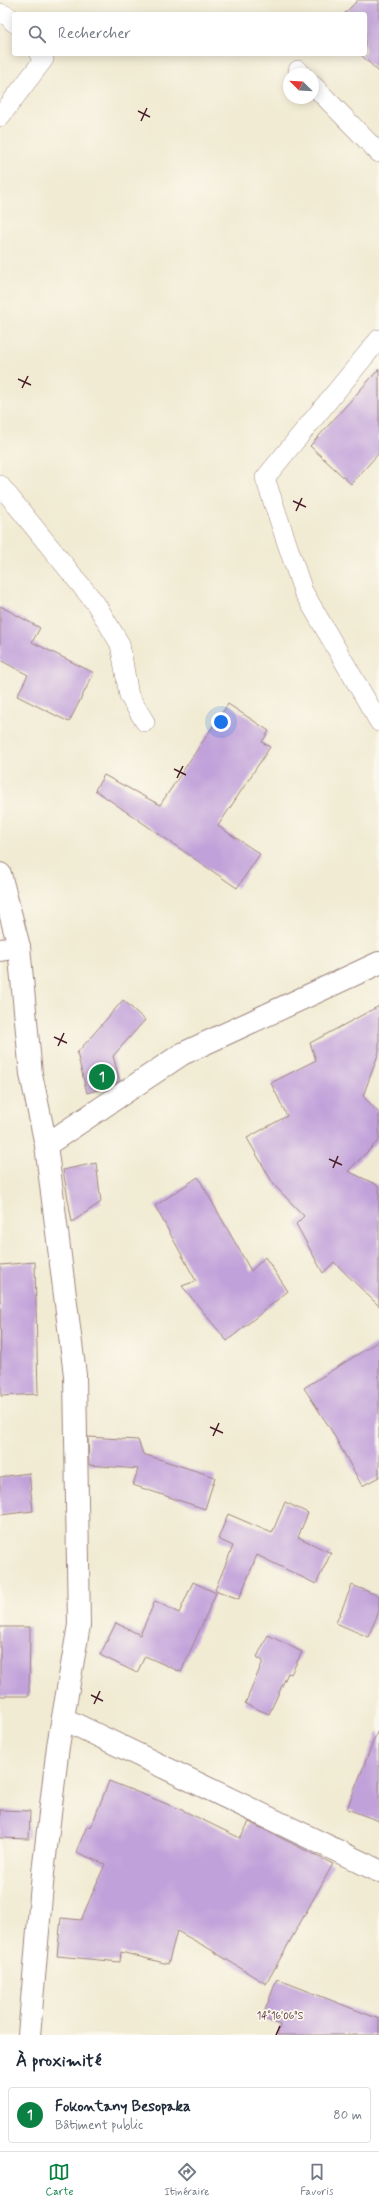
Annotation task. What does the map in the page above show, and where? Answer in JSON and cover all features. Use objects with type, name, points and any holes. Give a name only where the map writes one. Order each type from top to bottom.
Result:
[{"type":"street","points":[[0,874],[9,948],[31,1074],[46,1145],[75,1375],[79,1625],[64,1719],[58,1746],[43,1873],[29,2035]]},
{"type":"street","points":[[46,1145],[182,1054],[379,963]]},
{"type":"street","points":[[64,1719],[379,1870]]},
{"type":"lane","points":[[0,13],[8,16],[12,21]]},
{"type":"lane","points":[[0,117],[44,59],[41,56]]},
{"type":"lane","points":[[319,91],[379,153]]},
{"type":"lane","points":[[379,339],[265,478],[303,591],[379,722]]},
{"type":"lane","points":[[0,485],[96,604],[120,644],[129,696],[145,722]]},
{"type":"building","points":[[358,0],[379,0],[379,72],[362,56],[367,56],[367,12],[346,12]]},
{"type":"building","points":[[379,369],[379,453],[351,484],[310,446]]},
{"type":"building","points":[[0,606],[40,628],[32,642],[94,673],[69,722],[17,696],[28,675],[0,660]]},
{"type":"building","points":[[228,704],[269,731],[262,742],[270,747],[218,826],[260,854],[237,888],[95,790],[104,775],[160,805]]},
{"type":"building","points":[[123,1000],[145,1020],[113,1056],[120,1081],[111,1086],[87,1093],[77,1053]]},
{"type":"building","points":[[379,1006],[379,1052],[363,1096],[379,1113],[379,1140],[348,1171],[379,1186],[379,1306],[334,1262],[323,1273],[296,1224],[304,1216],[274,1185],[247,1138],[287,1116],[271,1083],[316,1060],[310,1043]]},
{"type":"building","points":[[96,1163],[101,1202],[72,1222],[63,1170]]},
{"type":"building","points":[[198,1177],[251,1271],[265,1257],[288,1291],[227,1341],[182,1286],[196,1281],[155,1206]]},
{"type":"building","points":[[35,1262],[38,1394],[1,1396],[0,1265]]},
{"type":"building","points":[[379,1341],[379,1477],[362,1486],[330,1428],[304,1388]]},
{"type":"building","points":[[88,1437],[138,1440],[143,1454],[215,1477],[205,1509],[133,1485],[138,1469],[89,1465]]},
{"type":"building","points":[[29,1473],[33,1511],[0,1515],[0,1477]]},
{"type":"building","points":[[285,1502],[308,1513],[298,1537],[331,1553],[316,1584],[257,1555],[239,1599],[215,1590],[233,1546],[218,1539],[228,1514],[272,1533]]},
{"type":"building","points":[[193,1582],[216,1593],[181,1672],[145,1656],[137,1673],[100,1655],[116,1623],[140,1635],[155,1601],[179,1613]]},
{"type":"building","points":[[352,1585],[379,1596],[379,1611],[368,1637],[336,1623]]},
{"type":"building","points":[[0,1627],[30,1627],[29,1696],[0,1696]]},
{"type":"building","points":[[268,1635],[302,1652],[291,1674],[288,1673],[269,1714],[245,1704],[263,1661],[257,1657]]},
{"type":"building","points":[[377,1732],[379,1733],[379,1821],[347,1809]]},
{"type":"building","points":[[109,1781],[182,1810],[240,1838],[249,1822],[333,1864],[266,1984],[208,1948],[177,1931],[168,1964],[121,1952],[120,1962],[57,1956],[61,1918],[81,1920],[105,1864],[76,1852],[87,1826],[91,1827]]},
{"type":"building","points":[[0,1810],[30,1811],[29,1839],[0,1838]]},
{"type":"building","points":[[277,1979],[379,2019],[379,2035],[277,2035],[280,2025],[262,2018]]},
{"type":"place","name":"Fokontany Besopaka","points":[[102,1077]]}]
